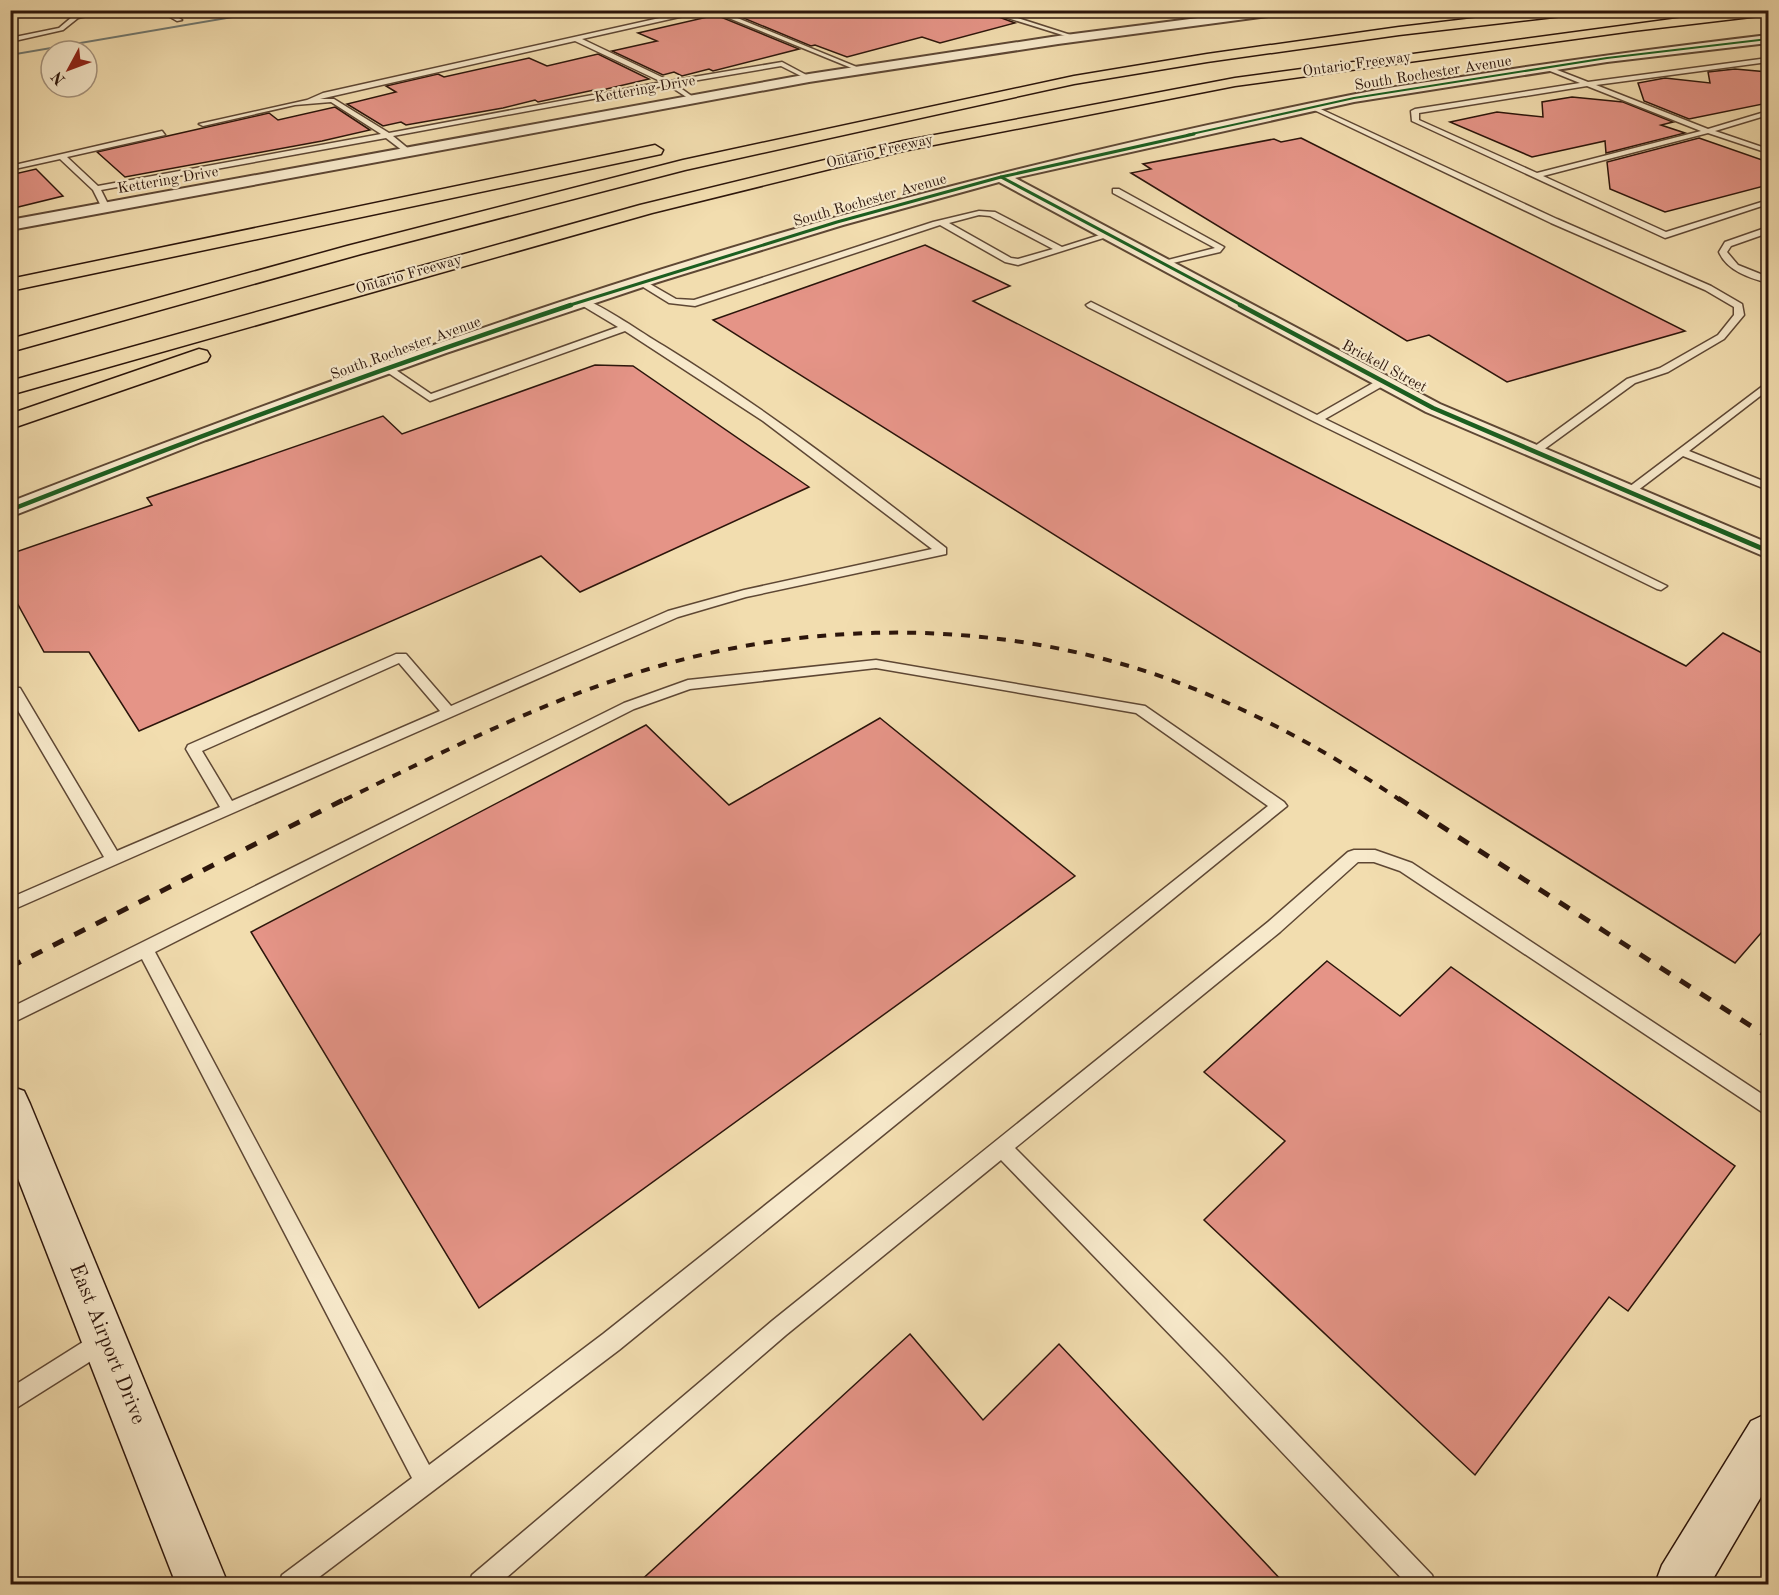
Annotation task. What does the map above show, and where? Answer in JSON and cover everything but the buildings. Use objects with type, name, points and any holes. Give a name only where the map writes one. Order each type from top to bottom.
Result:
[{"type":"highway","name":"Ontario Freeway","points":[[10,346],[354,250],[683,165],[1074,80],[1399,31],[1580,10]]},
{"type":"highway","name":"Ontario Freeway","points":[[10,388],[646,209],[903,146],[1235,82],[1633,27],[1768,11]]},
{"type":"highway","points":[[814,120],[1074,80]]},
{"type":"highway","points":[[10,285],[675,146]]},
{"type":"highway","points":[[10,297],[273,231]]},
{"type":"highway","points":[[10,422],[506,248]]},
{"type":"main road","name":"East Airport Drive","points":[[10,1104],[202,1584]]},
{"type":"main road","points":[[1681,1584],[1768,1438]]},
{"type":"street","name":"Kettering Drive","points":[[10,225],[809,78],[1074,38],[1290,10]]},
{"type":"street","name":"South Rochester Avenue","points":[[10,510],[198,436],[581,301],[837,222],[1001,177],[1354,98],[1607,58],[1768,39]]},
{"type":"street","name":"Brickell Street","points":[[1001,177],[1433,408],[1768,551]]},
{"type":"lane","points":[[67,10],[76,17]]},
{"type":"lane","points":[[10,40],[61,29],[76,17],[112,10]]},
{"type":"lane","points":[[161,10],[179,20]]},
{"type":"lane","points":[[712,10],[861,70]]},
{"type":"lane","points":[[985,10],[1074,38]]},
{"type":"lane","points":[[310,101],[323,95],[682,15]]},
{"type":"lane","points":[[576,39],[669,83],[691,98]]},
{"type":"lane","points":[[1768,60],[1587,84],[1415,111],[1416,121],[1665,235],[1768,202]]},
{"type":"lane","points":[[96,189],[386,134],[782,64],[809,78]]},
{"type":"lane","points":[[1547,68],[1708,131],[1768,151]]},
{"type":"lane","points":[[203,123],[310,101],[332,100],[386,134],[407,152]]},
{"type":"lane","points":[[1312,107],[1554,221],[1708,288],[1739,306],[1739,315],[1721,338],[1664,370],[1631,381],[1535,451]]},
{"type":"lane","points":[[1536,176],[1708,131],[1768,112]]},
{"type":"lane","points":[[10,168],[162,133]]},
{"type":"lane","points":[[62,156],[96,189],[106,208]]},
{"type":"lane","points":[[1116,191],[1220,247],[1217,250],[1163,264]]},
{"type":"lane","points":[[640,282],[667,299],[683,305],[695,303],[942,223],[980,213],[992,214],[1060,250]]},
{"type":"lane","points":[[942,223],[1008,260],[1018,262],[1109,235]]},
{"type":"lane","points":[[1768,230],[1728,244],[1723,252],[1725,258],[1733,266],[1768,280]]},
{"type":"lane","points":[[10,905],[673,614],[744,594],[942,551],[844,474],[626,327],[581,301]]},
{"type":"lane","points":[[1091,305],[1661,586]]},
{"type":"lane","points":[[386,368],[430,398],[626,327]]},
{"type":"lane","points":[[1317,418],[1384,381]]},
{"type":"lane","points":[[1629,492],[1768,385]]},
{"type":"lane","points":[[1682,452],[1768,487]]},
{"type":"lane","points":[[229,809],[193,749],[401,657],[449,712]]},
{"type":"lane","points":[[10,1017],[630,706],[688,685],[876,664],[1140,709],[1279,806],[611,1342],[291,1584]]},
{"type":"lane","points":[[12,689],[114,860]]},
{"type":"lane","points":[[490,1582],[780,1328],[1274,927],[1354,856],[1375,856],[1406,867],[1768,1108]]},
{"type":"lane","points":[[146,950],[426,1482]]},
{"type":"lane","points":[[1002,1148],[1208,1358],[1423,1584]]},
{"type":"lane","points":[[10,1401],[105,1339]]},
{"type":"waterway","points":[[10,55],[277,10]]},
{"type":"railway","points":[[344,800],[523,716],[633,674],[702,655],[773,641],[845,634],[917,633],[989,638],[1060,649],[1130,666],[1197,690],[1250,713],[1327,754],[1400,800]]},
{"type":"railway","points":[[10,967],[347,798]]},
{"type":"railway","points":[[1398,798],[1768,1037]]},
{"type":"cycle path","points":[[10,510],[199,436],[439,349],[652,278],[837,222],[1001,177],[1354,98],[1607,58],[1768,39]]},
{"type":"cycle path","points":[[1001,177],[1433,408],[1768,551]]}]
